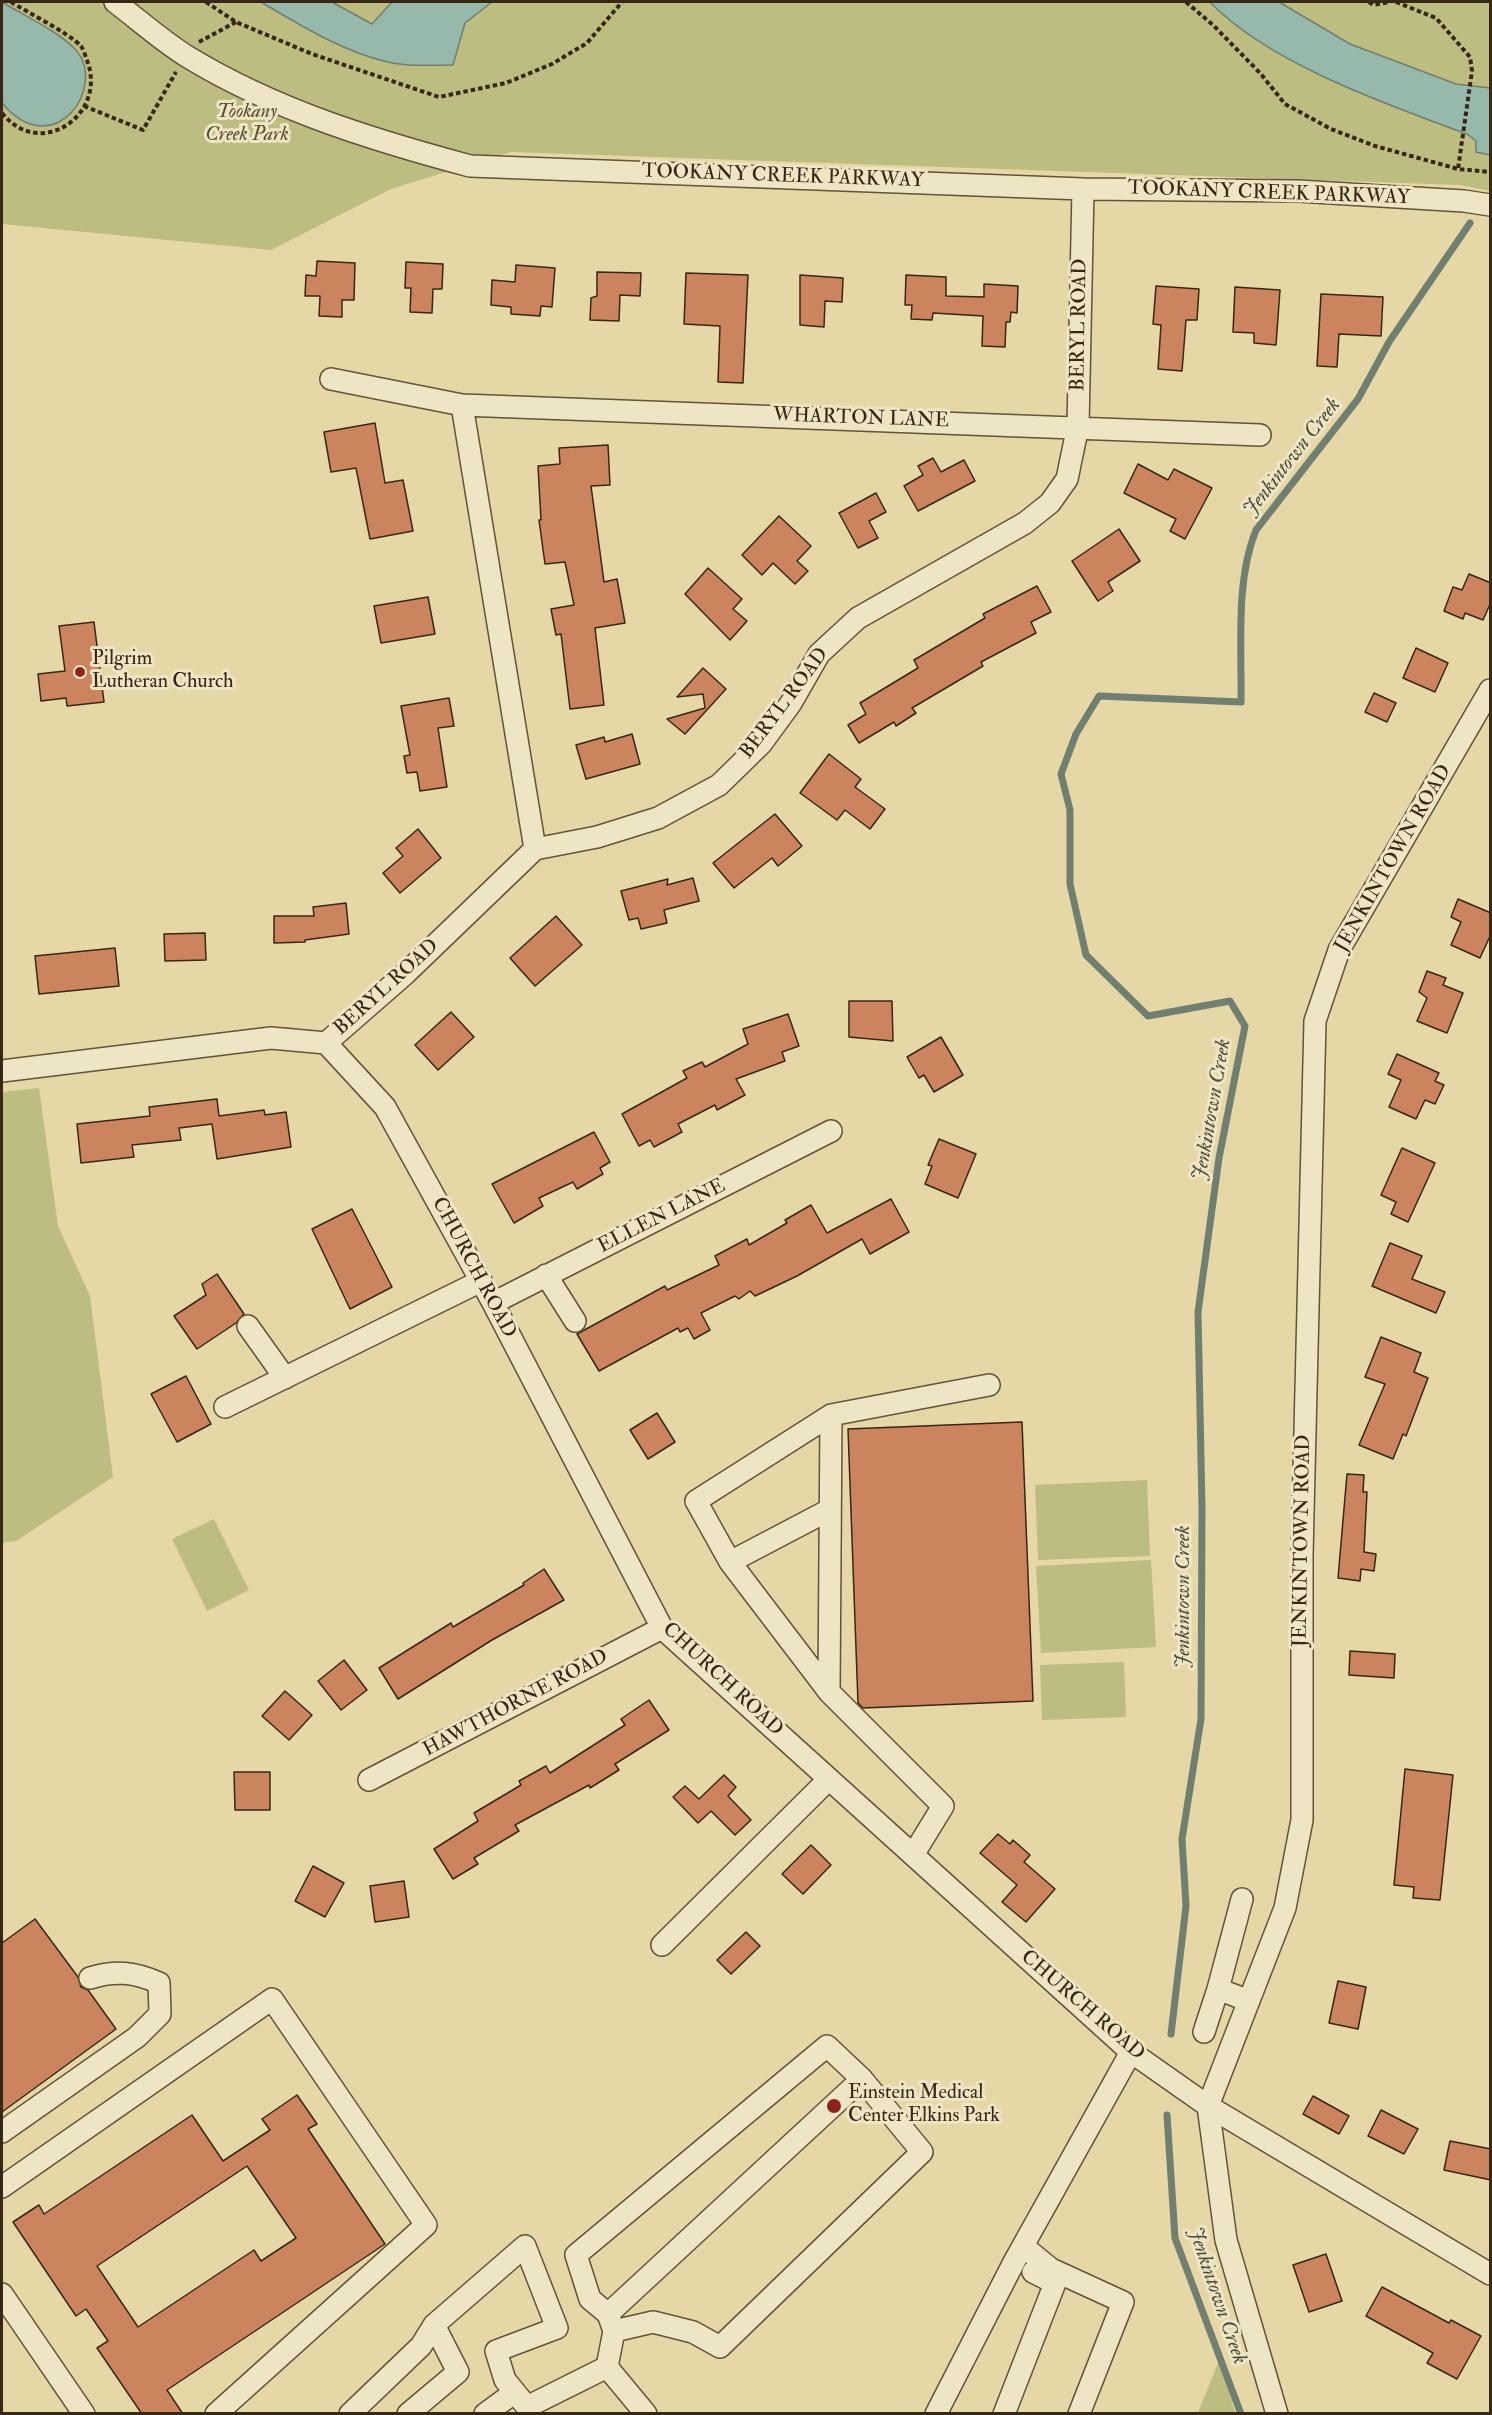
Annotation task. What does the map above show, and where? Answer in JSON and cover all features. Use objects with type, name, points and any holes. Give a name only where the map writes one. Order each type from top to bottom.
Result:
[{"type":"street","name":"TOOKANY CREEK PARKWAY","points":[[115,2],[186,56],[246,90],[386,144],[470,166],[1083,189],[1298,190],[1464,201],[1491,205]]},
{"type":"street","name":"BERYL ROAD","points":[[326,1043],[405,974],[535,849],[597,837],[658,818],[719,785],[761,744],[791,703],[819,654],[858,618],[1025,523],[1050,503],[1067,479],[1078,426],[1083,189]]},
{"type":"street","name":"WHARTON LANE","points":[[331,379],[462,405],[1078,426],[1260,435]]},
{"type":"street","points":[[462,405],[535,849]]},
{"type":"street","name":"JENKINTOWN ROAD","points":[[1277,2414],[1226,2240],[1208,2106],[1286,1908],[1302,1820],[1302,1542],[1315,1021],[1339,950],[1490,694]]},
{"type":"street","points":[[2,1071],[271,1038],[326,1043]]},
{"type":"street","name":"CHURCH ROAD","points":[[326,1043],[386,1107],[493,1303],[662,1628],[1131,2052],[1208,2106],[1491,2274]]},
{"type":"street","name":"ELLEN LANE","points":[[493,1303],[831,1131]]},
{"type":"street","points":[[546,1275],[575,1320]]},
{"type":"street","points":[[225,1407],[481,1281]]},
{"type":"street","points":[[248,1326],[285,1378]]},
{"type":"street","points":[[913,1855],[943,1806],[829,1692],[730,1562],[696,1501],[831,1415],[989,1385]]},
{"type":"street","points":[[829,1692],[831,1415]]},
{"type":"street","points":[[730,1562],[829,1510]]},
{"type":"street","name":"HAWTHORNE ROAD","points":[[369,1780],[662,1628]]},
{"type":"street","points":[[662,1945],[829,1779]]},
{"type":"street","points":[[1204,2032],[1242,1899]]},
{"type":"street","points":[[2,2132],[137,2037],[160,2014],[159,1983],[140,1974],[108,1972],[90,1978]]},
{"type":"street","points":[[1218,1989],[1249,2001]]},
{"type":"street","points":[[2,2187],[272,1999],[426,2225],[216,2414]]},
{"type":"street","points":[[827,2046],[862,2079],[922,2152],[720,2347],[693,2332],[653,2322],[611,2322],[590,2299],[576,2255],[827,2046]]},
{"type":"street","points":[[936,2414],[1019,2255],[1131,2052]]},
{"type":"street","points":[[646,2414],[607,2367],[611,2322],[862,2079]]},
{"type":"street","points":[[350,2414],[421,2346],[434,2325],[525,2246],[557,2328],[496,2351],[505,2380],[524,2404]]},
{"type":"street","points":[[1004,2414],[1055,2283],[1019,2255]]},
{"type":"street","points":[[1019,2255],[1123,2302],[1079,2414]]},
{"type":"street","points":[[2,2294],[84,2414]]},
{"type":"street","points":[[408,2414],[458,2372],[434,2325]]},
{"type":"street","points":[[485,2414],[524,2404],[607,2367]]},
{"type":"path","points":[[2,113],[8,121],[31,134],[57,130],[80,116],[88,99],[92,72],[81,46],[11,2]]},
{"type":"path","points":[[206,2],[236,22],[312,54],[439,97],[506,83],[552,64],[587,43],[622,2]]},
{"type":"path","points":[[1186,2],[1229,40],[1285,104],[1331,129],[1364,141],[1458,169],[1491,172]]},
{"type":"path","points":[[1369,2],[1373,5],[1390,2]]},
{"type":"path","points":[[1396,2],[1436,18],[1470,57],[1472,71],[1465,136],[1458,169]]},
{"type":"path","points":[[194,46],[207,36],[236,22]]},
{"type":"path","points":[[84,106],[143,130],[178,69]]},
{"type":"green space","name":"Tookany Creek Park","points":[[2,2],[1490,2],[1490,191],[1460,185],[511,152],[391,189],[271,250],[2,224]]},
{"type":"green space","points":[[39,1088],[58,1226],[90,1296],[113,1477],[16,1541],[2,1543],[2,1092]]},
{"type":"green space","points":[[1147,1480],[1150,1556],[1038,1560],[1035,1485]]},
{"type":"green space","points":[[214,1519],[249,1590],[207,1611],[172,1539]]},
{"type":"green space","points":[[1151,1560],[1156,1647],[1041,1653],[1036,1566]]},
{"type":"green space","points":[[1124,1662],[1126,1717],[1042,1720],[1040,1665]]},
{"type":"green space","points":[[1220,2358],[1235,2413],[1198,2413]]},
{"type":"shaded area","points":[[2,2],[68,42],[84,64],[85,82],[81,99],[71,113],[57,123],[40,126],[21,120],[2,103]]},
{"type":"shaded area","points":[[261,2],[332,2],[372,24],[392,2],[492,2],[465,23],[453,65],[404,65],[355,52],[322,37]]},
{"type":"shaded area","points":[[1210,2],[1279,2],[1350,44],[1456,84],[1490,88],[1490,155],[1476,152],[1476,141],[1467,134],[1366,96],[1296,63],[1234,24]]},
{"type":"building","points":[[317,261],[355,263],[354,300],[342,300],[342,317],[319,316],[320,296],[305,296],[306,275],[316,276]]},
{"type":"building","points":[[406,262],[443,264],[442,289],[433,289],[432,313],[410,312],[411,288],[405,288]]},
{"type":"building","points":[[516,265],[555,268],[552,307],[541,306],[540,316],[511,314],[511,307],[491,305],[492,280],[515,282]]},
{"type":"building","points":[[597,272],[641,273],[640,296],[620,295],[619,321],[590,320],[591,298],[597,296]]},
{"type":"building","points":[[686,273],[748,275],[743,383],[718,382],[720,326],[684,324]]},
{"type":"building","points":[[800,275],[843,278],[842,302],[825,301],[824,327],[800,325]]},
{"type":"building","points":[[906,275],[946,277],[946,296],[984,297],[984,284],[1018,286],[1017,313],[1011,312],[1010,322],[1006,322],[1005,347],[982,346],[983,316],[933,313],[932,320],[911,319],[912,305],[905,305]]},
{"type":"building","points":[[1156,286],[1199,289],[1197,320],[1186,320],[1182,371],[1158,369],[1161,325],[1153,324]]},
{"type":"building","points":[[1235,287],[1280,290],[1276,345],[1254,343],[1254,333],[1233,332]]},
{"type":"building","points":[[1321,294],[1383,297],[1381,336],[1339,334],[1337,367],[1317,366]]},
{"type":"building","points":[[375,423],[385,483],[403,480],[413,531],[370,539],[356,468],[331,472],[324,432]]},
{"type":"building","points":[[608,445],[610,485],[591,486],[604,582],[617,579],[625,623],[595,628],[604,705],[570,709],[561,634],[556,635],[551,609],[574,605],[565,562],[545,564],[539,520],[541,520],[538,466],[560,464],[559,448]]},
{"type":"building","points":[[933,458],[941,472],[964,460],[975,481],[918,511],[904,486],[923,475],[918,466]]},
{"type":"building","points":[[1138,464],[1168,480],[1174,469],[1212,488],[1185,539],[1170,531],[1176,519],[1124,493]]},
{"type":"building","points":[[876,493],[886,512],[869,521],[878,538],[858,548],[839,513]]},
{"type":"building","points":[[779,516],[811,546],[797,561],[808,571],[795,584],[773,563],[762,575],[742,555]]},
{"type":"building","points":[[1119,529],[1140,561],[1108,582],[1113,591],[1098,601],[1072,561]]},
{"type":"building","points":[[708,568],[742,599],[733,609],[747,621],[730,640],[685,594]]},
{"type":"building","points":[[1469,574],[1491,583],[1491,602],[1483,620],[1465,613],[1463,619],[1444,611],[1453,587],[1462,590]]},
{"type":"building","points":[[1037,586],[1051,612],[1031,622],[1036,633],[981,662],[983,666],[912,708],[916,713],[896,726],[894,722],[859,743],[848,725],[866,714],[860,703],[918,668],[914,660],[985,618],[983,614]]},
{"type":"building","points":[[428,597],[435,634],[381,643],[374,606]]},
{"type":"building","points":[[94,622],[104,702],[67,706],[66,698],[41,701],[38,674],[65,671],[59,626]]},
{"type":"building","points":[[1416,648],[1448,663],[1435,692],[1403,678]]},
{"type":"building","points":[[703,668],[726,689],[685,734],[667,719],[705,708],[703,694],[677,697]]},
{"type":"building","points":[[1374,693],[1396,703],[1387,722],[1365,712]]},
{"type":"building","points":[[449,698],[454,726],[438,728],[447,787],[420,791],[417,772],[407,773],[404,756],[410,755],[401,706]]},
{"type":"building","points":[[632,734],[640,764],[586,779],[576,745],[604,737],[605,742]]},
{"type":"building","points":[[829,754],[861,779],[855,787],[885,809],[870,829],[845,810],[837,820],[800,793]]},
{"type":"building","points":[[775,814],[802,846],[778,866],[772,858],[734,888],[713,863]]},
{"type":"building","points":[[418,829],[441,858],[400,893],[383,873],[403,856],[396,848]]},
{"type":"building","points":[[693,878],[699,901],[664,910],[667,923],[641,929],[638,918],[629,920],[621,891],[668,879],[667,885]]},
{"type":"building","points":[[1458,899],[1491,913],[1491,934],[1480,958],[1451,945],[1461,922],[1451,917]]},
{"type":"building","points":[[346,903],[349,934],[305,940],[305,942],[274,943],[274,916],[314,916],[313,907]]},
{"type":"building","points":[[556,916],[582,945],[535,986],[510,958]]},
{"type":"building","points":[[205,933],[206,960],[165,961],[164,934]]},
{"type":"building","points":[[115,948],[119,986],[39,994],[35,956]]},
{"type":"building","points":[[1427,971],[1446,978],[1443,985],[1463,993],[1447,1033],[1417,1021],[1427,998],[1419,992]]},
{"type":"building","points":[[849,1001],[892,1001],[893,1041],[849,1037]]},
{"type":"building","points":[[451,1012],[474,1037],[438,1070],[415,1045]]},
{"type":"building","points":[[788,1014],[799,1046],[782,1052],[785,1061],[736,1079],[745,1095],[717,1110],[715,1105],[678,1124],[682,1132],[654,1147],[650,1140],[639,1146],[622,1114],[687,1078],[683,1071],[702,1062],[705,1067],[748,1044],[743,1029]]},
{"type":"building","points":[[941,1037],[963,1075],[934,1092],[924,1075],[919,1078],[907,1057]]},
{"type":"building","points":[[1397,1054],[1439,1073],[1435,1081],[1444,1085],[1435,1104],[1425,1100],[1416,1119],[1389,1107],[1401,1080],[1388,1074]]},
{"type":"building","points":[[217,1099],[219,1116],[264,1110],[265,1115],[286,1112],[291,1147],[217,1159],[212,1124],[179,1128],[181,1140],[132,1145],[134,1157],[81,1163],[77,1124],[150,1116],[149,1107]]},
{"type":"building","points":[[594,1132],[610,1162],[600,1168],[603,1174],[577,1189],[573,1182],[539,1198],[543,1206],[514,1223],[492,1184]]},
{"type":"building","points":[[939,1139],[976,1154],[958,1198],[925,1184],[932,1166],[928,1165]]},
{"type":"building","points":[[1402,1148],[1435,1163],[1408,1222],[1391,1214],[1396,1202],[1381,1195]]},
{"type":"building","points":[[891,1199],[909,1232],[870,1254],[862,1239],[797,1276],[755,1296],[750,1291],[739,1299],[735,1296],[701,1313],[710,1330],[694,1339],[688,1328],[680,1332],[678,1328],[599,1371],[577,1334],[665,1286],[667,1290],[719,1265],[715,1256],[747,1239],[749,1245],[787,1223],[785,1220],[811,1205],[827,1233]]},
{"type":"building","points":[[352,1209],[392,1287],[350,1309],[312,1229]]},
{"type":"building","points":[[1390,1243],[1422,1256],[1412,1279],[1445,1292],[1436,1313],[1372,1286]]},
{"type":"building","points":[[217,1274],[244,1314],[236,1323],[197,1349],[174,1316],[206,1295],[202,1284]]},
{"type":"building","points":[[1381,1337],[1421,1353],[1414,1372],[1428,1378],[1406,1436],[1403,1434],[1393,1459],[1359,1445],[1385,1384],[1365,1377]]},
{"type":"building","points":[[186,1376],[211,1424],[177,1442],[151,1394]]},
{"type":"building","points":[[657,1413],[675,1442],[648,1459],[630,1430]]},
{"type":"building","points":[[1022,1422],[1033,1701],[863,1708],[858,1703],[848,1429]]},
{"type":"building","points":[[1347,1474],[1364,1475],[1363,1492],[1367,1492],[1364,1552],[1376,1554],[1374,1571],[1361,1569],[1360,1581],[1338,1578]]},
{"type":"building","points":[[544,1569],[564,1600],[492,1640],[398,1699],[379,1668],[451,1623],[453,1627],[524,1585],[523,1583]]},
{"type":"building","points":[[1350,1651],[1395,1654],[1394,1678],[1349,1675]]},
{"type":"building","points":[[344,1660],[367,1690],[341,1710],[318,1681]]},
{"type":"building","points":[[285,1691],[312,1715],[289,1740],[262,1716]]},
{"type":"building","points":[[649,1700],[669,1730],[615,1764],[619,1770],[590,1788],[589,1785],[515,1825],[519,1831],[474,1858],[478,1864],[453,1879],[434,1849],[478,1821],[474,1813],[521,1785],[519,1781],[546,1766],[550,1773],[625,1725],[621,1719]]},
{"type":"building","points":[[1405,1769],[1453,1775],[1440,1900],[1413,1898],[1414,1887],[1394,1885]]},
{"type":"building","points":[[234,1772],[270,1772],[270,1810],[235,1810]]},
{"type":"building","points":[[724,1775],[736,1787],[728,1796],[751,1820],[735,1835],[711,1811],[698,1823],[673,1797],[685,1786],[699,1799]]},
{"type":"building","points":[[998,1834],[1010,1844],[1013,1840],[1030,1855],[1024,1862],[1055,1889],[1026,1922],[1002,1902],[1017,1885],[980,1853]]},
{"type":"building","points":[[811,1845],[831,1865],[803,1894],[782,1874]]},
{"type":"building","points":[[313,1866],[344,1883],[325,1917],[295,1901]]},
{"type":"building","points":[[404,1881],[409,1917],[375,1922],[370,1886]]},
{"type":"building","points":[[35,1919],[78,1977],[81,1987],[88,1990],[116,2029],[2,2112],[2,1943]]},
{"type":"building","points":[[746,1932],[760,1946],[731,1974],[717,1960]]},
{"type":"building","points":[[1338,1981],[1366,1987],[1358,2029],[1329,2023]]},
{"type":"building","points":[[297,2095],[317,2124],[308,2129],[385,2244],[167,2390],[183,2414],[142,2414],[97,2348],[108,2341],[86,2309],[76,2316],[13,2222],[39,2205],[44,2214],[192,2115],[223,2161],[270,2130],[262,2119]],"holes":[[[247,2166],[296,2238],[261,2261],[254,2250],[138,2327],[97,2266]]]},
{"type":"building","points":[[1313,2096],[1349,2116],[1339,2134],[1303,2114]]},
{"type":"building","points":[[1381,2110],[1418,2129],[1404,2154],[1368,2136]]},
{"type":"building","points":[[1450,2141],[1491,2149],[1491,2180],[1444,2170]]},
{"type":"building","points":[[1326,2254],[1342,2301],[1309,2312],[1293,2265]]},
{"type":"building","points":[[1382,2287],[1449,2323],[1451,2320],[1481,2336],[1457,2379],[1427,2363],[1433,2353],[1366,2316]]},
{"type":"waterway","name":"Jenkintown Creek","points":[[1171,2034],[1186,1906],[1182,1839],[1201,1719],[1202,1508],[1198,1312],[1219,1158],[1245,1026],[1230,1001],[1148,1016],[1086,955],[1070,884],[1070,810],[1061,774],[1076,734],[1099,696],[1241,702],[1242,593],[1249,550],[1256,530],[1358,399],[1389,342],[1470,223]]},
{"type":"waterway","name":"Jenkintown Creek","points":[[1167,2115],[1175,2238],[1241,2414]]},
{"type":"place","name":"Pilgrim Lutheran Church","points":[[80,672]]},
{"type":"place","name":"Einstein Medical Center Elkins Park","points":[[834,2106]]}]
